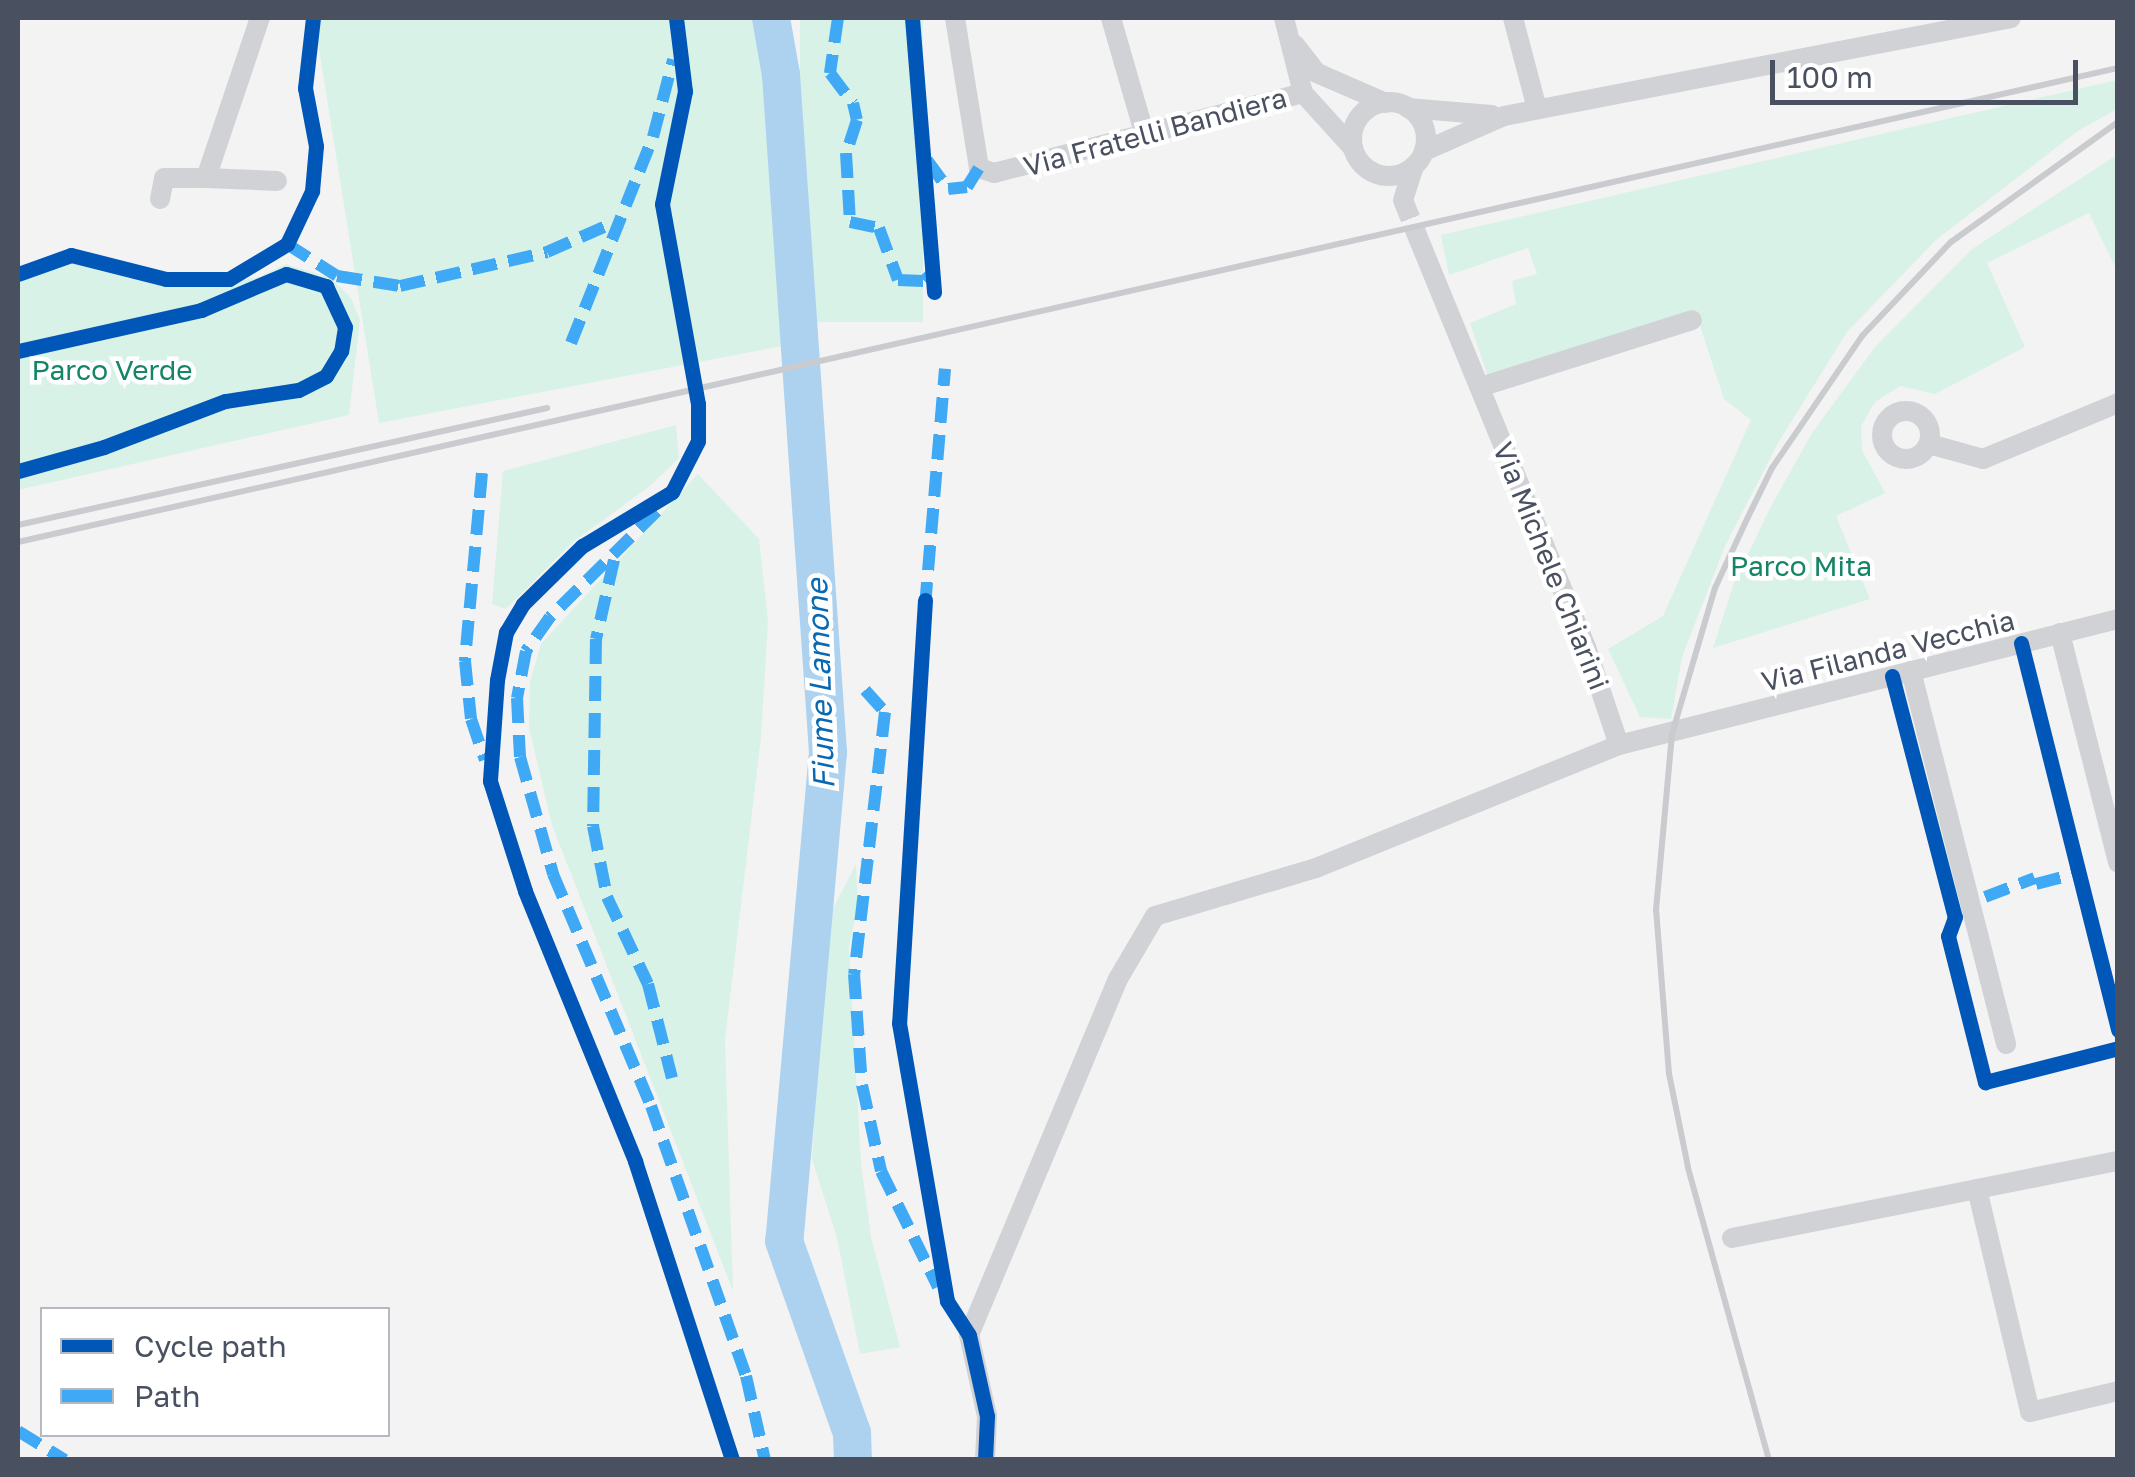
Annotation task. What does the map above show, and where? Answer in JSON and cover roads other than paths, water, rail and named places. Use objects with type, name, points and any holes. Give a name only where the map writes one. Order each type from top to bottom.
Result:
[{"type":"street","points":[[206,178],[260,18]]},
{"type":"street","name":"Via Fratelli Bandiera","points":[[955,18],[980,168],[994,173],[1026,168],[1303,93]]},
{"type":"street","points":[[1111,18],[1145,136]]},
{"type":"street","points":[[1284,18],[1303,93],[1353,148],[1365,167],[1386,176],[1403,200],[1419,159],[1424,126],[1408,108]]},
{"type":"street","points":[[1513,18],[1538,109]]},
{"type":"street","points":[[1386,176],[1504,116],[2011,18]]},
{"type":"street","points":[[1290,40],[1318,73],[1386,102],[1408,108],[1504,116]]},
{"type":"street","points":[[1353,148],[1364,113],[1386,102]]},
{"type":"street","points":[[160,199],[164,178],[277,181]]},
{"type":"street","name":"Via Michele Chiarini","points":[[1419,240],[1619,745]]},
{"type":"street","points":[[1480,388],[1692,320]]},
{"type":"street","points":[[1929,444],[1983,459],[2118,403]]},
{"type":"street","name":"Via Filanda Vecchia","points":[[985,1460],[987,1416],[969,1336],[1118,979],[1156,916],[1316,868],[1619,745],[2118,618]]},
{"type":"street","points":[[2060,633],[2118,863]]},
{"type":"street","name":"Via Filanda Vecchia","points":[[1911,671],[2006,1044]]},
{"type":"street","points":[[1732,1238],[2118,1161]]},
{"type":"street","points":[[1977,1189],[2030,1412],[2118,1391]]},
{"type":"waterway","name":"Fiume Lamone","points":[[771,18],[781,75],[828,752],[784,1241],[852,1433],[853,1460]]},
{"type":"tunnel","points":[[1403,200],[1419,240]]},
{"type":"railway","points":[[18,542],[2118,68]]},
{"type":"railway","points":[[1769,1460],[1688,1167],[1669,1074],[1656,910],[1672,734],[1715,588],[1748,517],[1772,468],[1862,336],[1951,242],[2118,122]]},
{"type":"railway","points":[[18,525],[547,408]]},
{"type":"park label","name":"Parco Verde","points":[[112,370]]},
{"type":"park label","name":"Parco Mita","points":[[1801,566]]}]
